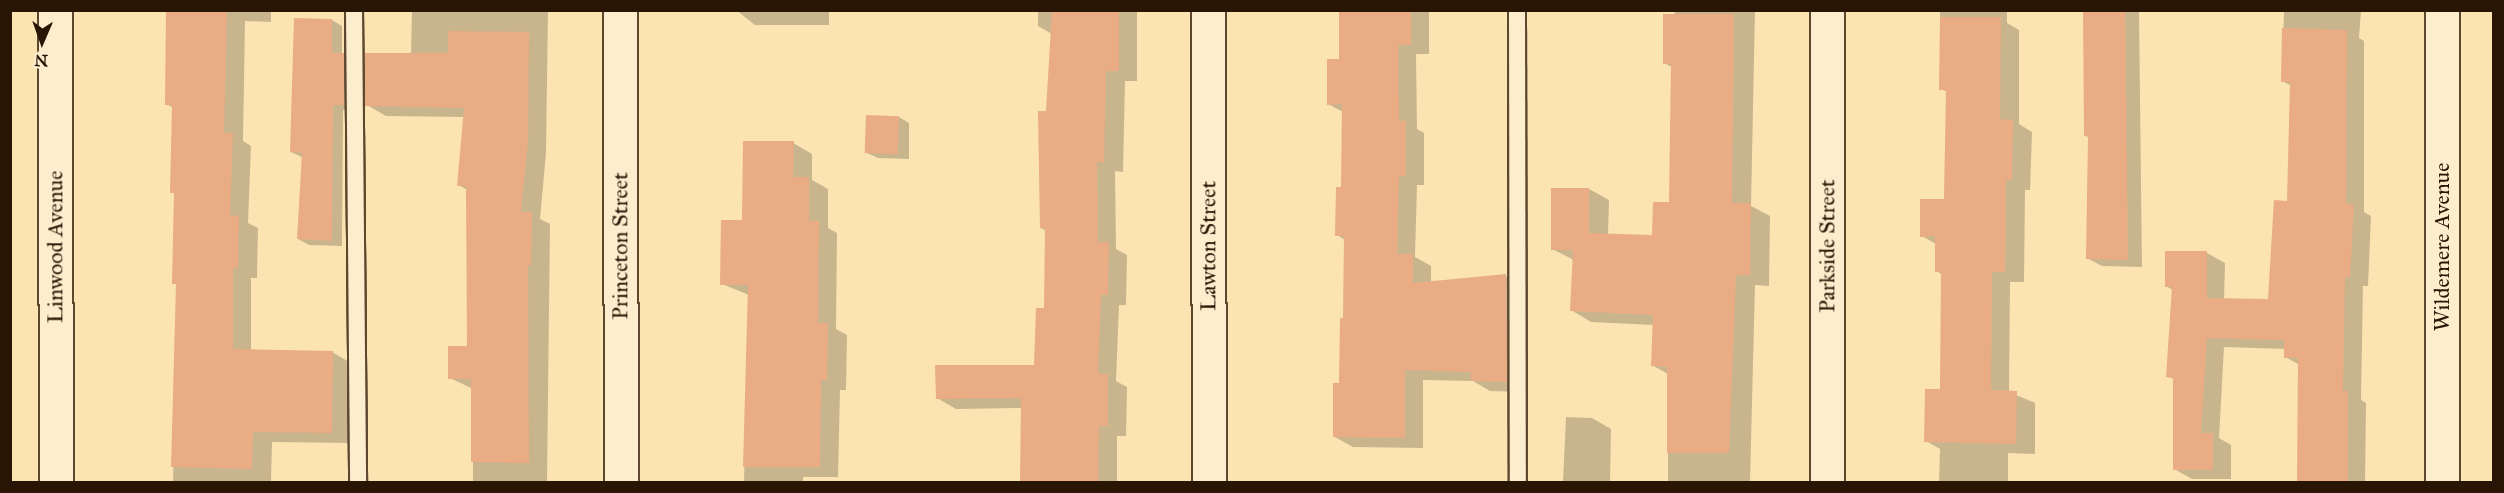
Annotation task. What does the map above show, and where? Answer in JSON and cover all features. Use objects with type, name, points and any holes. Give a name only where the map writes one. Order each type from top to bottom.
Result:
[{"type":"street","name":"Linwood Avenue","points":[[55,10],[56,483]]},
{"type":"street","name":"Princeton Street","points":[[620,10],[621,483]]},
{"type":"street","name":"Lawton Street","points":[[1208,10],[1209,483]]},
{"type":"street","name":"Parkside Street","points":[[1827,10],[1827,483]]},
{"type":"street","name":"Wildemere Avenue","points":[[2442,10],[2442,483]]},
{"type":"lane","points":[[354,10],[358,483]]},
{"type":"lane","points":[[1517,10],[1518,483]]},
{"type":"building","points":[[166,10],[227,10],[224,133],[233,133],[230,215],[239,216],[238,268],[233,268],[233,349],[333,351],[332,433],[253,432],[252,469],[171,467],[176,284],[172,284],[174,193],[170,193],[172,105],[165,105]]},
{"type":"building","points":[[1052,10],[1119,10],[1119,71],[1106,71],[1104,162],[1097,162],[1098,242],[1109,242],[1108,295],[1101,295],[1098,374],[1108,374],[1108,426],[1099,426],[1098,483],[1020,483],[1021,398],[936,399],[935,365],[1034,365],[1036,308],[1044,308],[1045,228],[1040,228],[1038,111],[1046,111]]},
{"type":"building","points":[[1339,10],[1411,10],[1411,45],[1398,45],[1399,121],[1406,121],[1406,176],[1399,176],[1397,254],[1413,254],[1413,283],[1506,274],[1507,382],[1471,381],[1471,372],[1405,370],[1405,438],[1333,437],[1333,383],[1339,383],[1340,318],[1343,318],[1344,236],[1335,236],[1336,187],[1341,187],[1342,104],[1327,105],[1327,59],[1339,59]]},
{"type":"building","points":[[2083,10],[2125,10],[2128,260],[2086,259],[2088,136],[2084,136]]},
{"type":"building","points":[[1663,14],[1734,14],[1732,203],[1751,203],[1750,275],[1736,275],[1729,453],[1667,453],[1667,367],[1651,366],[1653,315],[1570,311],[1573,250],[1551,250],[1551,188],[1589,188],[1589,233],[1652,235],[1653,202],[1669,202],[1671,64],[1663,64]]},
{"type":"building","points":[[1940,17],[2001,17],[2000,119],[2013,120],[2012,180],[2006,180],[2005,272],[1992,272],[1991,390],[2017,391],[2016,444],[1924,442],[1925,389],[1940,389],[1941,272],[1935,272],[1935,236],[1920,237],[1920,199],[1944,199],[1946,90],[1939,90]]},
{"type":"building","points":[[294,18],[332,19],[332,53],[344,53],[344,105],[333,105],[332,241],[297,239],[302,153],[290,152]]},
{"type":"building","points":[[2282,28],[2347,30],[2346,204],[2354,205],[2350,277],[2345,277],[2343,391],[2348,391],[2348,483],[2297,483],[2298,358],[2284,358],[2284,340],[2207,338],[2201,433],[2213,433],[2213,470],[2173,470],[2173,378],[2166,377],[2172,287],[2165,287],[2165,251],[2207,251],[2207,298],[2268,299],[2274,200],[2287,201],[2290,82],[2281,82]]},
{"type":"building","points":[[448,31],[529,32],[528,141],[521,212],[532,212],[531,265],[528,265],[529,463],[471,462],[471,379],[448,379],[448,346],[467,346],[466,186],[457,186],[464,108],[365,106],[365,53],[448,53]]},
{"type":"building","points":[[866,115],[899,116],[898,154],[865,153]]},
{"type":"building","points":[[743,141],[794,141],[793,177],[809,177],[809,221],[819,221],[818,323],[828,323],[827,380],[821,380],[820,467],[743,467],[748,285],[720,285],[721,220],[742,220]]}]
